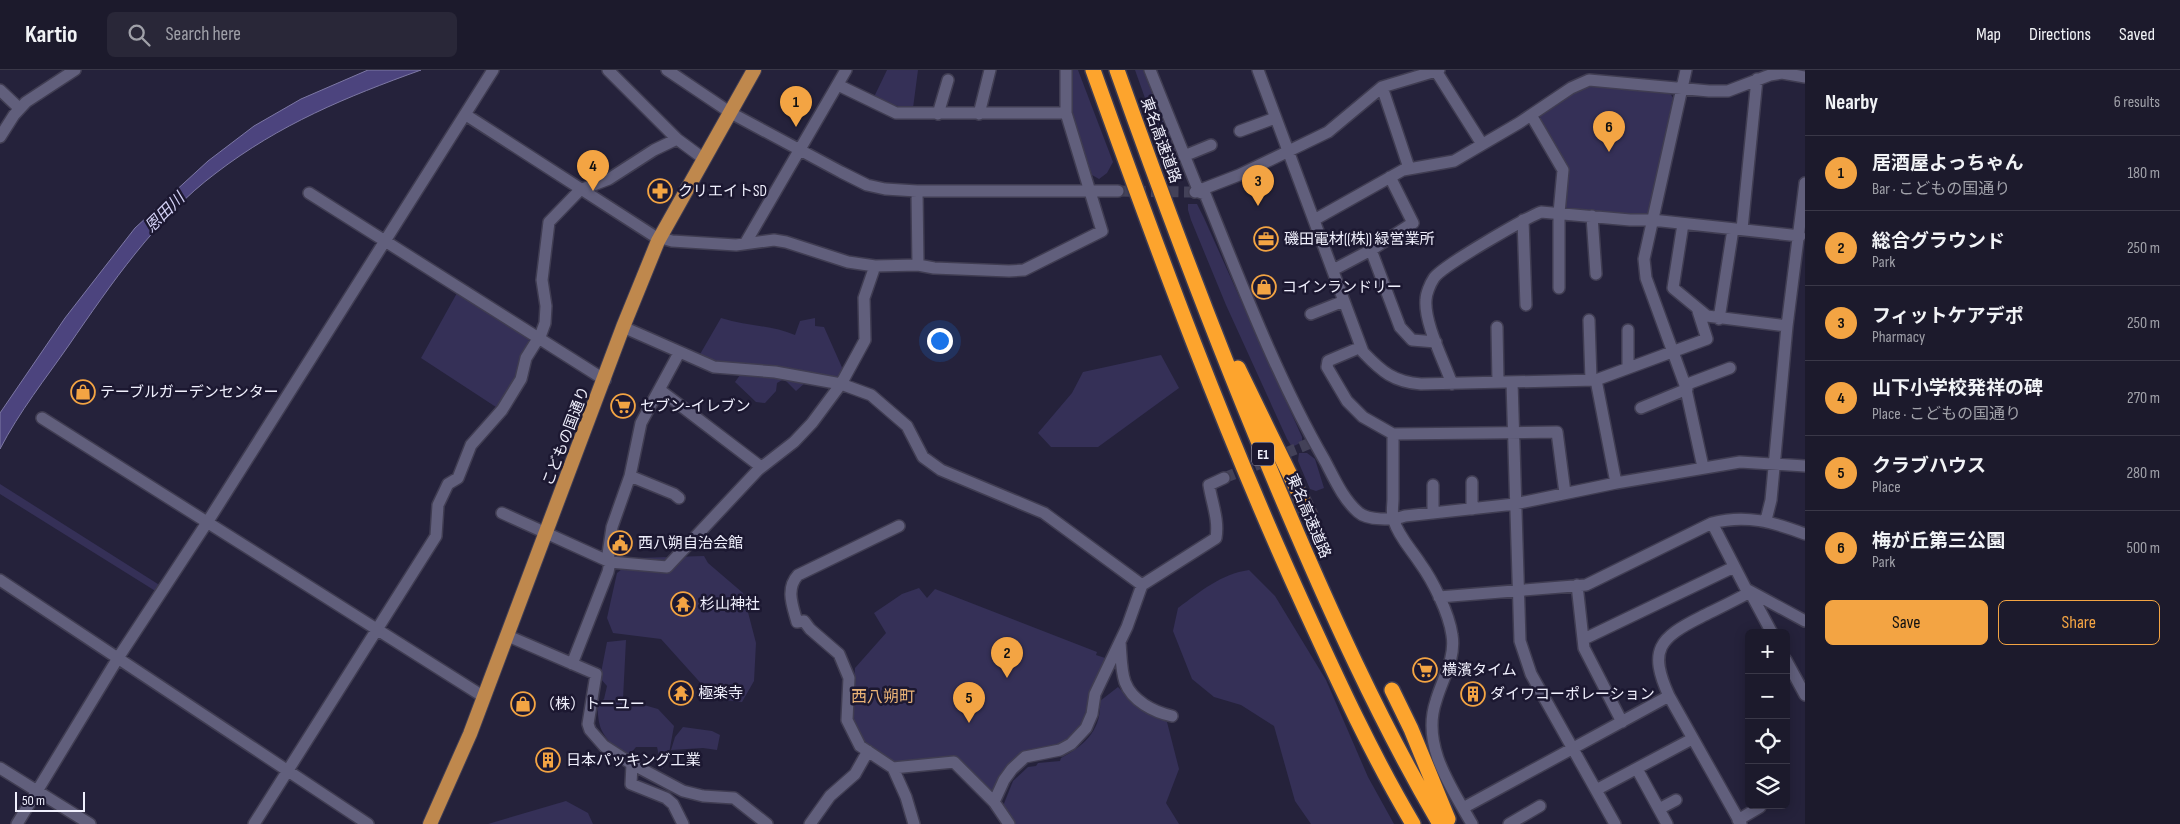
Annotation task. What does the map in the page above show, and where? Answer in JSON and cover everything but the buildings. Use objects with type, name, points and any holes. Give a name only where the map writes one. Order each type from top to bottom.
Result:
[{"type":"highway","name":"E1","points":[[1093,70],[1184,318],[1240,459],[1364,736],[1413,824]]},
{"type":"highway","name":"東名高速道路","points":[[1117,70],[1193,277],[1248,418],[1309,563],[1386,725],[1440,824]]},
{"type":"highway","points":[[1193,277],[1310,516]]},
{"type":"highway","points":[[1392,690],[1450,824]]},
{"type":"main road","name":"こどもの国通り","points":[[430,824],[470,734],[623,328],[661,236],[754,70]]},
{"type":"street","points":[[0,137],[19,108],[76,70]]},
{"type":"street","points":[[17,824],[118,658],[207,523],[493,70]]},
{"type":"street","points":[[608,70],[677,139],[704,159]]},
{"type":"street","points":[[666,70],[731,113],[800,152],[867,184],[885,189],[918,191],[1118,191]]},
{"type":"street","points":[[746,242],[846,70]]},
{"type":"street","points":[[979,114],[990,70]]},
{"type":"street","points":[[466,115],[654,236],[661,236],[672,241],[736,245],[746,242],[774,240],[786,242],[848,262],[875,266],[918,265],[934,268],[1024,270],[1102,231],[1066,113],[1066,70]]},
{"type":"street","points":[[1150,70],[1184,156],[1195,192]]},
{"type":"street","points":[[1258,70],[1363,352],[1374,364],[1393,378],[1406,383],[1422,384],[1593,380],[1673,353],[1707,339],[1698,311]]},
{"type":"street","points":[[1686,70],[1644,259],[1646,278],[1686,387],[1703,467]]},
{"type":"street","points":[[1195,192],[1288,153],[1328,132],[1382,87],[1437,71],[1482,144]]},
{"type":"street","points":[[1314,220],[1409,168],[1454,161],[1531,115],[1571,88],[1589,80],[1728,91],[1757,79],[1782,74],[1805,77]]},
{"type":"street","points":[[1719,318],[1737,229],[1757,79]]},
{"type":"street","points":[[938,114],[948,80]]},
{"type":"street","points":[[838,84],[896,113],[1066,113]]},
{"type":"street","points":[[1382,87],[1409,168]]},
{"type":"street","points":[[0,90],[19,108]]},
{"type":"street","points":[[1531,115],[1563,170],[1559,213],[1559,288]]},
{"type":"street","points":[[1240,131],[1275,118]]},
{"type":"street","points":[[254,824],[436,536],[438,505],[448,484],[458,478],[471,445],[502,410],[521,379],[526,358],[545,323],[546,314],[542,280],[547,225],[580,190],[609,180],[654,150],[677,139]]},
{"type":"street","points":[[1184,156],[1211,145]]},
{"type":"street","points":[[1333,270],[1372,250],[1413,223],[1390,178]]},
{"type":"street","points":[[1766,520],[1771,500],[1787,326],[1800,236],[1805,183]]},
{"type":"street","points":[[918,191],[918,265]]},
{"type":"street","points":[[1195,192],[1205,194],[1261,330],[1314,442],[1347,500],[1359,514],[1393,520],[1405,516],[1515,504],[1616,483],[1740,462],[1805,466]]},
{"type":"street","points":[[308,193],[605,380]]},
{"type":"street","points":[[1452,384],[1436,342],[1426,302],[1434,277],[1523,220],[1541,212],[1630,220],[1652,220],[1800,236]]},
{"type":"street","points":[[1592,216],[1596,274]]},
{"type":"street","points":[[1523,220],[1526,305]]},
{"type":"street","points":[[1683,224],[1673,288],[1698,311],[1707,316],[1787,326]]},
{"type":"street","points":[[1372,250],[1400,327],[1412,340],[1436,342]]},
{"type":"street","points":[[502,513],[610,562],[667,567],[761,467],[794,442],[812,423],[842,384],[865,340],[864,298],[875,266]]},
{"type":"street","points":[[1312,314],[1344,301]]},
{"type":"street","points":[[1589,320],[1593,380],[1616,483]]},
{"type":"street","points":[[623,328],[714,367],[776,372],[842,384],[871,395],[907,426],[923,457],[941,470],[1044,513],[1142,585]]},
{"type":"street","points":[[1497,328],[1498,382]]},
{"type":"street","points":[[1628,330],[1628,368]]},
{"type":"street","points":[[1361,347],[1328,361],[1327,367],[1339,392],[1364,417],[1393,434],[1445,435],[1557,432],[1565,494]]},
{"type":"street","points":[[572,664],[608,572],[610,562],[608,554],[612,527],[630,476],[641,423],[679,353]]},
{"type":"street","points":[[1641,408],[1730,368]]},
{"type":"street","points":[[1512,382],[1517,590],[1520,641],[1524,659],[1615,824]]},
{"type":"street","points":[[660,390],[761,467]]},
{"type":"street","points":[[42,418],[484,697]]},
{"type":"street","points":[[1393,434],[1393,520],[1404,542],[1422,564],[1439,597],[1452,634],[1454,646],[1452,659],[1435,702],[1432,718],[1432,739],[1443,770],[1472,824]]},
{"type":"street","points":[[630,476],[674,494],[679,498]]},
{"type":"street","points":[[994,802],[1008,775],[1025,757],[1060,750],[1071,744],[1086,728],[1092,714],[1095,694],[1120,640],[1142,585],[1216,538],[1218,525],[1209,485],[1224,478]]},
{"type":"street","points":[[1472,482],[1472,509]]},
{"type":"street","points":[[1433,485],[1433,513]]},
{"type":"street","points":[[1439,597],[1586,585],[1712,523],[1724,520],[1766,520],[1805,534]]},
{"type":"street","points":[[1712,523],[1734,568],[1750,592],[1770,629]]},
{"type":"street","points":[[899,526],[798,575],[793,581],[791,601],[797,622],[804,621],[810,629],[839,654],[849,678],[847,720],[860,746],[893,768],[906,797],[914,824]]},
{"type":"street","points":[[1584,639],[1734,568]]},
{"type":"street","points":[[0,580],[368,824]]},
{"type":"street","points":[[1577,585],[1584,648],[1622,722]]},
{"type":"street","points":[[1750,592],[1805,621]]},
{"type":"street","points":[[1750,592],[1676,630],[1665,639],[1659,656],[1659,675],[1692,739],[1739,822],[1757,809]]},
{"type":"street","points":[[508,636],[596,674],[588,724],[590,730],[604,746],[632,764],[683,791],[703,796],[734,798],[767,824]]},
{"type":"street","points":[[1120,640],[1125,681],[1133,696],[1160,713],[1172,716]]},
{"type":"street","points":[[1790,667],[1805,695]]},
{"type":"street","points":[[1463,808],[1669,696]]},
{"type":"street","points":[[1596,790],[1692,739]]},
{"type":"street","points":[[814,823],[830,796],[855,774],[868,751]]},
{"type":"street","points":[[893,768],[954,762],[994,802],[1009,824]]},
{"type":"street","points":[[632,764],[631,784],[666,798],[673,804],[683,824]]},
{"type":"street","points":[[0,768],[90,824]]},
{"type":"street","points":[[1638,769],[1668,824]]},
{"type":"street","points":[[1659,809],[1676,800]]},
{"type":"street","points":[[1509,824],[1540,806]]},
{"type":"shaded area","points":[[887,70],[918,70],[913,108],[890,105],[874,97]]},
{"type":"shaded area","points":[[1072,70],[1078,70],[1113,162],[1107,173],[1099,179],[1092,175],[1071,111]]},
{"type":"shaded area","points":[[1135,70],[1143,70],[1179,162],[1180,170],[1175,178],[1173,177]]},
{"type":"shaded area","points":[[1585,85],[1670,93],[1673,98],[1649,212],[1644,215],[1567,209],[1563,202],[1566,177],[1539,117]]},
{"type":"shaded area","points":[[1188,204],[1197,204],[1204,218],[1302,437],[1302,442],[1292,447],[1226,305],[1191,220]]},
{"type":"shaded area","points":[[457,293],[533,340],[517,377],[499,409],[421,358]]},
{"type":"shaded area","points":[[721,318],[777,329],[795,335],[800,321],[815,318],[815,326],[824,327],[844,372],[840,380],[724,365],[699,356]]},
{"type":"shaded area","points":[[1161,355],[1179,388],[1098,447],[1051,447],[1038,433],[1072,393],[1083,372]]},
{"type":"shaded area","points":[[740,375],[764,375],[806,382],[796,391],[784,379],[777,383],[776,391],[765,403],[756,402],[735,382]]},
{"type":"shaded area","points":[[1299,453],[1307,453],[1315,459],[1324,488],[1316,491],[1310,489],[1298,461]]},
{"type":"shaded area","points":[[0,484],[161,586],[157,592],[0,494]]},
{"type":"shaded area","points":[[704,556],[708,563],[743,593],[756,643],[754,681],[742,702],[715,699],[661,639],[613,633],[607,618],[617,573],[636,558]]},
{"type":"shaded area","points":[[1249,570],[1275,596],[1326,680],[1368,777],[1394,824],[1311,824],[1295,801],[1274,726],[1241,705],[1214,697],[1192,679],[1173,631],[1178,608],[1220,579]]},
{"type":"shaded area","points":[[919,588],[927,598],[935,589],[1097,652],[1096,655],[1105,658],[1088,694],[1089,708],[1084,722],[1076,734],[1056,747],[1034,750],[994,791],[985,793],[952,762],[891,763],[865,742],[851,716],[855,668],[886,633],[874,613],[902,594]]},
{"type":"shaded area","points":[[626,640],[623,699],[658,709],[674,726],[668,759],[662,769],[657,747],[636,747],[631,753],[626,753],[612,745],[599,724],[597,706],[604,699],[607,686],[600,678],[607,642]]},
{"type":"shaded area","points":[[1118,687],[1135,704],[1167,722],[1179,769],[1166,803],[1179,824],[1015,824],[1003,806],[1013,781],[1028,767],[1036,766],[1038,763],[1060,761],[1061,758],[1084,742],[1095,729],[1100,711],[1100,701]]},
{"type":"shaded area","points":[[683,727],[712,731],[720,735],[717,750],[703,748],[671,750],[675,737]]},
{"type":"shaded area","points":[[566,801],[588,813],[593,824],[488,824]]},
{"type":"water","name":"恩田川","points":[[368,70],[421,70],[314,113],[289,126],[240,156],[194,191],[154,231],[118,276],[33,396],[0,449],[0,413],[65,318],[135,228],[208,161],[254,126],[301,99]]},
{"type":"tunnel","points":[[1118,191],[1191,192]]},
{"type":"tunnel","points":[[1224,478],[1313,442]]},
{"type":"place","name":"居酒屋よっちゃん","points":[[796,127]]},
{"type":"place","name":"梅が丘第三公園","points":[[1609,152]]},
{"type":"place","name":"山下小学校発祥の碑","points":[[593,191]]},
{"type":"place","name":"クリエイトSD","points":[[660,191]]},
{"type":"place","name":"フィットケアデポ","points":[[1258,206]]},
{"type":"place","name":"磯田電材((株)) 緑営業所","points":[[1266,239]]},
{"type":"place","name":"コインランドリー","points":[[1264,287]]},
{"type":"place","name":"テーブルガーデンセンター","points":[[83,392]]},
{"type":"place","name":"セブン-イレブン","points":[[623,406]]},
{"type":"place","name":"西八朔自治会館","points":[[620,543]]},
{"type":"place","name":"杉山神社","points":[[683,604]]},
{"type":"place","name":"横濱タイム","points":[[1425,670]]},
{"type":"place","name":"総合グラウンド","points":[[1007,678]]},
{"type":"place","name":"極楽寺","points":[[681,693]]},
{"type":"place","name":"ダイワコーポレーション","points":[[1473,694]]},
{"type":"place","name":"（株）トーユー","points":[[523,704]]},
{"type":"place","name":"クラブハウス","points":[[969,723]]},
{"type":"place","name":"日本パッキング工業","points":[[548,760]]},
{"type":"district","name":"西八朔町","points":[[883,696]]}]
